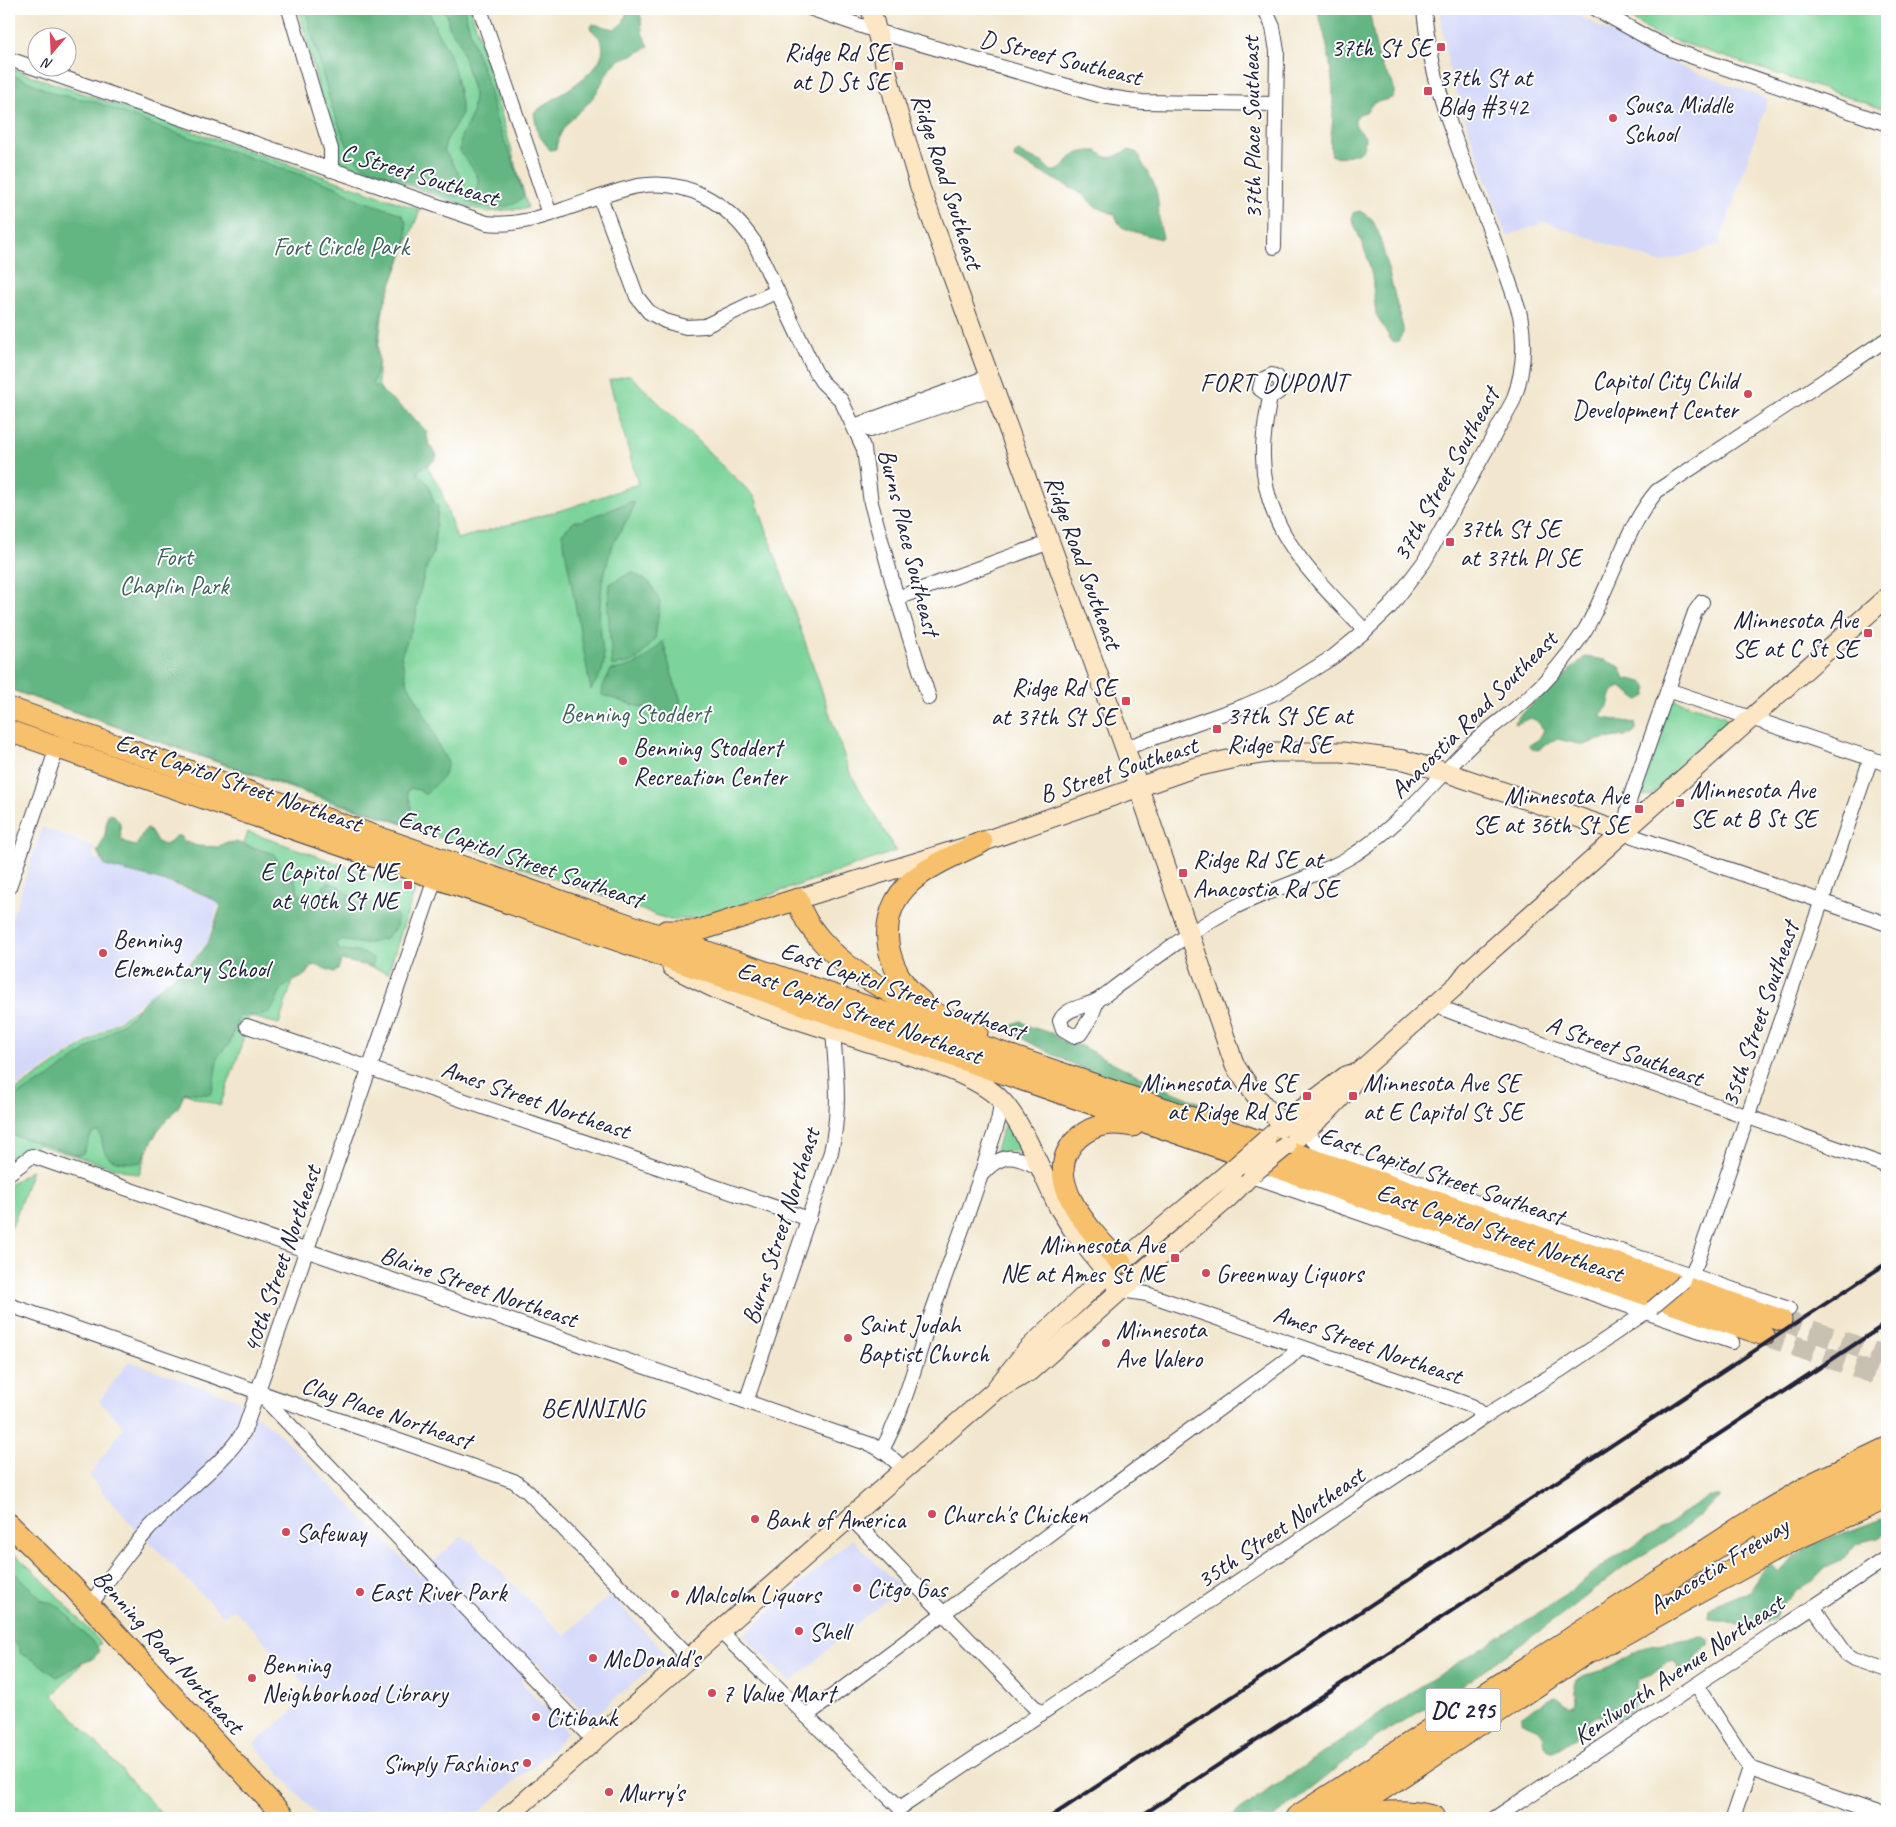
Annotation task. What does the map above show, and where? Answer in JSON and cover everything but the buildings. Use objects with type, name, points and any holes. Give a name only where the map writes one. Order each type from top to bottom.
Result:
[{"type":"highway","name":"Anacostia Freeway","points":[[1629,1602],[1698,1546],[1798,1475],[1829,1458],[1887,1433]]},
{"type":"highway","points":[[1629,1602],[1816,1484],[1887,1450]]},
{"type":"highway","name":"Anacostia Freeway","points":[[1556,1670],[1720,1559],[1831,1498],[1887,1472]]},
{"type":"highway","points":[[1556,1670],[1789,1540],[1887,1496]]},
{"type":"highway","name":"DC 295","points":[[1298,1818],[1629,1602]]},
{"type":"highway","name":"DC 295","points":[[1336,1818],[1556,1670]]},
{"type":"highway","points":[[1357,1818],[1392,1813],[1432,1818]]},
{"type":"main road","name":"Ridge Road Southeast","points":[[871,9],[897,110],[920,187],[1126,748],[1235,1066],[1250,1090],[1285,1124],[1304,1132]]},
{"type":"main road","points":[[506,1818],[993,1392],[1027,1350],[1114,1268],[1245,1172],[1286,1146],[1320,1118],[1354,1083],[1360,1071],[1458,984],[1468,971],[1627,834],[1886,602]]},
{"type":"main road","name":"East Capitol Street Southeast","points":[[9,708],[625,933],[1088,1082],[1785,1315]]},
{"type":"main road","name":"East Capitol Street Northeast","points":[[9,731],[435,879],[625,933],[1222,1148],[1764,1335]]},
{"type":"main road","name":"B Street Southeast","points":[[798,899],[982,842],[1196,767],[1241,757],[1281,752],[1322,751],[1374,755],[1404,760],[1445,772],[1627,834]]},
{"type":"main road","points":[[946,1017],[918,998],[899,976],[892,963],[888,949],[889,922],[898,899],[913,880],[935,866],[982,842]]},
{"type":"main road","points":[[625,933],[697,931],[798,899],[803,915],[830,950],[852,969],[875,984],[1088,1082]]},
{"type":"main road","name":"East Capitol Street Northeast","points":[[625,933],[716,989],[748,1002],[970,1078],[986,1087],[1000,1098],[1012,1113],[1067,1223],[1114,1268]]},
{"type":"main road","points":[[993,1392],[1030,1371],[1227,1199],[1266,1140],[1346,1076],[1360,1071]]},
{"type":"main road","points":[[1128,1285],[1114,1268],[1084,1223],[1066,1187],[1064,1163],[1074,1143],[1088,1131],[1108,1123],[1172,1134],[1222,1148]]},
{"type":"main road","name":"Benning Road Northeast","points":[[9,1524],[56,1568],[285,1818]]},
{"type":"street","points":[[289,9],[331,148],[331,170]]},
{"type":"street","points":[[480,9],[550,214]]},
{"type":"street","name":"D Street Southeast","points":[[812,9],[876,30],[1063,85],[1118,99],[1142,102],[1276,104]]},
{"type":"street","name":"37th Place Southeast","points":[[1265,9],[1273,27],[1276,43],[1274,248]]},
{"type":"street","name":"37th Street Southeast","points":[[1126,748],[1244,706],[1277,692],[1333,657],[1365,631],[1401,594],[1432,551],[1508,414],[1520,383],[1524,361],[1524,338],[1520,315],[1440,91],[1431,53],[1424,9]]},
{"type":"street","points":[[1596,9],[1673,50],[1887,124]]},
{"type":"street","name":"C Street Southeast","points":[[9,59],[487,222],[506,224],[550,214],[632,188],[652,185],[688,189],[713,200],[745,228],[754,242],[818,376],[841,400],[856,430]]},
{"type":"street","points":[[600,197],[637,297],[649,312],[666,322],[686,327],[704,326],[777,291]]},
{"type":"street","name":"Anacostia Road Southeast","points":[[1097,1001],[1190,934],[1251,899],[1317,873],[1376,840],[1406,814],[1486,731],[1526,700],[1567,656],[1591,619],[1627,541],[1649,500],[1657,492],[1703,459],[1887,339]]},
{"type":"street","points":[[856,430],[992,382]]},
{"type":"street","points":[[1270,396],[1263,456],[1267,493],[1275,516],[1293,551],[1365,631]]},
{"type":"street","name":"Burns Place Southeast","points":[[856,430],[864,449],[871,503],[897,598],[929,698]]},
{"type":"street","points":[[897,598],[1050,542]]},
{"type":"street","points":[[1627,834],[1630,798],[1695,612],[1702,602]]},
{"type":"street","points":[[1668,690],[1887,764]]},
{"type":"street","points":[[9,887],[57,748]]},
{"type":"street","name":"35th Street Southeast","points":[[1687,1278],[1698,1260],[1871,758]]},
{"type":"street","name":"B Street Southeast","points":[[1627,834],[1887,924]]},
{"type":"street","name":"40th Street Northeast","points":[[90,1606],[160,1516],[235,1444],[244,1431],[435,879]]},
{"type":"street","name":"A Street Southeast","points":[[1434,1005],[1887,1166]]},
{"type":"street","name":"Ames Street Northeast","points":[[247,1026],[809,1219]]},
{"type":"street","name":"Burns Street Northeast","points":[[746,1402],[809,1219],[836,1132],[838,1100],[833,1030]]},
{"type":"street","points":[[882,1450],[895,1424],[934,1306],[981,1175],[998,1119],[1001,1106],[1000,1098]]},
{"type":"street","name":"East Capitol Street Southeast","points":[[1304,1132],[1315,1142],[1339,1156],[1687,1278],[1785,1315]]},
{"type":"street","name":"Blaine Street Northeast","points":[[9,1173],[32,1156],[882,1450],[904,1470]]},
{"type":"street","points":[[981,1175],[1000,1158],[1012,1157],[1023,1159],[1040,1168]]},
{"type":"street","name":"East Capitol Street Northeast","points":[[1245,1172],[1650,1310],[1732,1342]]},
{"type":"street","name":"35th Street Northeast","points":[[806,1716],[900,1808],[1485,1416],[1562,1369],[1650,1310],[1687,1278]]},
{"type":"street","name":"Ames Street Northeast","points":[[1128,1285],[1147,1294],[1472,1406],[1485,1416]]},
{"type":"street","name":"Clay Place Northeast","points":[[9,1306],[514,1481],[528,1492],[689,1658]]},
{"type":"street","points":[[720,1631],[806,1716],[1123,1479],[1290,1358],[1300,1347]]},
{"type":"street","points":[[259,1392],[594,1741]]},
{"type":"street","points":[[850,1517],[1041,1714]]},
{"type":"street","name":"Kenilworth Avenue Northeast","points":[[1495,1818],[1887,1558]]},
{"type":"street","points":[[1813,1607],[1846,1654],[1854,1659],[1887,1670]]},
{"type":"street","points":[[1696,1685],[1750,1768],[1887,1816]]},
{"type":"street","points":[[1733,1818],[1750,1768]]},
{"type":"shaded area","name":"Sousa Middle School","points":[[1439,9],[1567,9],[1646,52],[1768,99],[1719,245],[1661,263],[1545,222],[1507,236],[1471,137],[1449,68]]},
{"type":"shaded area","name":"Benning Elementary School","points":[[42,827],[95,847],[92,858],[220,901],[207,942],[187,964],[125,1015],[9,1092],[9,928]]},
{"type":"shaded area","name":"East River Park","points":[[129,1361],[239,1400],[286,1440],[419,1575],[462,1536],[472,1542],[564,1636],[610,1595],[667,1654],[591,1719],[536,1662],[520,1681],[568,1732],[553,1749],[472,1818],[319,1818],[254,1744],[313,1693],[234,1609],[223,1616],[129,1522],[89,1476],[124,1426],[99,1401]]},
{"type":"shaded area","points":[[852,1539],[901,1588],[848,1631],[791,1683],[743,1635]]},
{"type":"green space","name":"Fort Circle Park","points":[[299,9],[471,9],[528,208],[485,212],[336,160]]},
{"type":"green space","name":"Fort Circle Park","points":[[305,9],[428,9],[436,30],[449,52],[461,103],[461,115],[446,141],[444,150],[464,182],[463,192],[459,196],[453,197],[363,166],[351,155],[332,108]]},
{"type":"green space","points":[[442,9],[464,9],[475,49],[487,81],[497,123],[514,164],[524,195],[513,204],[490,207],[467,202],[478,189],[479,183],[474,171],[460,152],[461,137],[472,115],[474,94],[460,43],[449,27],[447,15]]},
{"type":"green space","points":[[628,9],[639,12],[642,33],[649,46],[618,61],[614,65],[607,73],[594,96],[566,126],[558,140],[556,149],[550,150],[538,134],[534,113],[578,82],[598,62],[603,51],[601,40],[590,28],[593,24],[615,29],[623,23]]},
{"type":"green space","points":[[1317,9],[1369,9],[1378,54],[1383,68],[1392,81],[1394,89],[1393,97],[1373,103],[1366,112],[1359,114],[1355,119],[1355,125],[1365,137],[1364,146],[1362,151],[1347,156],[1332,156],[1333,100],[1331,73],[1327,47]]},
{"type":"green space","points":[[1618,9],[1887,9],[1887,110],[1652,33]]},
{"type":"green space","name":"Benning Stoddert","points":[[9,68],[28,75],[28,78],[38,78],[420,210],[384,303],[378,350],[378,384],[440,488],[457,539],[569,508],[638,484],[609,380],[630,375],[755,497],[850,773],[896,851],[704,918],[670,920],[371,813],[333,803],[9,689]]},
{"type":"green space","name":"Fort Chaplin Park","points":[[9,74],[55,94],[93,101],[156,126],[334,186],[360,200],[402,215],[406,222],[407,239],[381,314],[377,346],[379,362],[373,384],[412,416],[426,431],[429,445],[437,457],[418,471],[419,475],[429,485],[433,500],[438,507],[433,554],[426,568],[417,603],[416,618],[401,656],[407,682],[432,728],[437,743],[448,763],[443,777],[425,795],[419,790],[410,788],[407,792],[411,813],[405,824],[271,780],[9,689]]},
{"type":"green space","points":[[1128,150],[1138,154],[1155,186],[1163,237],[1161,239],[1122,227],[1114,214],[1094,206],[1082,194],[1014,158],[1015,153],[1019,151],[1042,162],[1051,171],[1055,171],[1059,170],[1070,158],[1082,152],[1097,151],[1105,156],[1112,157]]},
{"type":"green space","points":[[1360,211],[1372,219],[1379,234],[1403,328],[1403,333],[1398,341],[1395,342],[1391,340],[1376,314],[1372,276],[1367,256],[1352,219],[1353,213]]},
{"type":"green space","points":[[630,502],[634,503],[632,511],[612,546],[602,582],[599,618],[604,661],[602,671],[591,690],[562,533],[575,521],[581,521]]},
{"type":"green space","points":[[632,572],[650,583],[660,602],[655,639],[637,660],[612,666],[608,608],[610,584]]},
{"type":"green space","points":[[663,641],[681,701],[676,716],[672,717],[602,695],[603,686],[611,670],[635,664],[651,653]]},
{"type":"green space","points":[[1585,657],[1605,660],[1620,667],[1625,678],[1642,682],[1648,687],[1646,696],[1639,700],[1621,687],[1614,690],[1608,706],[1601,716],[1635,723],[1635,732],[1631,735],[1598,740],[1584,745],[1557,739],[1545,744],[1539,750],[1531,749],[1528,746],[1539,739],[1544,730],[1537,721],[1531,718],[1516,724],[1518,717]]},
{"type":"green space","points":[[1675,700],[1724,716],[1727,725],[1650,796],[1644,796],[1641,791],[1670,703]]},
{"type":"green space","points":[[108,814],[114,815],[120,823],[121,839],[128,844],[135,846],[147,828],[156,840],[166,845],[176,836],[181,836],[184,841],[197,846],[218,847],[224,843],[236,842],[274,854],[281,866],[294,877],[302,898],[318,905],[323,905],[328,899],[323,889],[324,885],[328,882],[340,887],[358,903],[385,904],[390,907],[397,917],[396,927],[384,940],[380,939],[371,943],[355,943],[340,940],[336,943],[339,950],[369,955],[373,959],[372,967],[341,960],[338,970],[334,972],[315,965],[312,966],[305,975],[284,987],[273,1007],[267,1013],[239,1016],[230,1043],[218,1056],[211,1094],[185,1092],[179,1106],[158,1130],[141,1162],[137,1163],[117,1161],[108,1157],[98,1132],[92,1133],[83,1153],[79,1155],[9,1134],[9,1101],[48,1078],[131,1017],[149,996],[188,965],[203,950],[209,940],[221,906],[214,900],[186,888],[105,866],[97,851],[104,837]]},
{"type":"green space","points":[[248,832],[415,890],[388,973],[304,944],[279,1024],[248,1016],[240,1051],[220,1106],[183,1093],[164,1101],[139,1175],[38,1145],[9,1165],[9,1095],[205,963]]},
{"type":"green space","points":[[1021,1021],[1031,1027],[1051,1033],[1065,1043],[1081,1046],[1156,1085],[1227,1114],[1230,1123],[1086,1070],[1024,1040],[1011,1029],[1015,1023]]},
{"type":"green space","points":[[1006,1119],[1023,1152],[1009,1151],[994,1156]]},
{"type":"green space","points":[[32,1170],[12,1227],[9,1226],[9,1185]]},
{"type":"green space","points":[[1710,1496],[1720,1496],[1720,1498],[1669,1539],[1623,1567],[1565,1613],[1455,1691],[1378,1736],[1273,1818],[1228,1818],[1424,1684],[1550,1606],[1607,1563]]},
{"type":"green space","points":[[1887,1517],[1887,1532],[1878,1538],[1856,1545],[1840,1561],[1825,1568],[1812,1581],[1796,1590],[1783,1603],[1776,1616],[1771,1620],[1738,1626],[1708,1616],[1709,1608],[1749,1591],[1767,1565],[1771,1564],[1779,1571],[1809,1546]]},
{"type":"green space","points":[[9,1550],[36,1573],[101,1643],[53,1695],[165,1818],[9,1818]]},
{"type":"green space","points":[[9,1567],[43,1601],[53,1603],[63,1610],[93,1642],[99,1650],[91,1660],[79,1664],[57,1677],[34,1660],[20,1653],[20,1648],[9,1638]]},
{"type":"green space","points":[[1701,1637],[1709,1641],[1709,1644],[1696,1655],[1688,1676],[1681,1676],[1676,1664],[1673,1661],[1668,1661],[1650,1675],[1638,1679],[1635,1704],[1625,1716],[1615,1719],[1603,1716],[1594,1717],[1579,1734],[1555,1750],[1549,1750],[1545,1746],[1539,1730],[1526,1725],[1522,1721],[1522,1717],[1551,1698],[1556,1697],[1567,1705],[1575,1706],[1574,1685],[1576,1680],[1582,1676],[1604,1670],[1650,1645]]},
{"type":"tunnel","points":[[1781,1320],[1887,1357]]},
{"type":"tunnel","points":[[1764,1335],[1887,1378]]},
{"type":"railway","points":[[1049,1818],[1887,1263]]},
{"type":"railway","points":[[1138,1818],[1887,1323]]},
{"type":"place","name":"37th St SE","points":[[1441,47]]},
{"type":"place","name":"Ridge Rd SE at D St SE","points":[[899,66]]},
{"type":"place","name":"37th St at Bldg #342","points":[[1428,91]]},
{"type":"place","name":"Sousa Middle School","points":[[1613,118]]},
{"type":"place","name":"Capitol City Child Development Center","points":[[1748,394]]},
{"type":"place","name":"37th St SE at 37th Pl SE","points":[[1450,542]]},
{"type":"place","name":"Minnesota Ave SE at C St SE","points":[[1868,633]]},
{"type":"place","name":"Ridge Rd SE at 37th St SE","points":[[1126,701]]},
{"type":"place","name":"37th St SE at Ridge Rd SE","points":[[1217,729]]},
{"type":"place","name":"Benning Stoddert Recreation Center","points":[[623,761]]},
{"type":"place","name":"Minnesota Ave SE at B St SE","points":[[1680,803]]},
{"type":"place","name":"Minnesota Ave SE at 36th St SE","points":[[1639,809]]},
{"type":"place","name":"Ridge Rd SE at Anacostia Rd SE","points":[[1183,873]]},
{"type":"place","name":"E Capitol St NE at 40th St NE","points":[[408,885]]},
{"type":"place","name":"Benning Elementary School","points":[[103,953]]},
{"type":"place","name":"Minnesota Ave SE at Ridge Rd SE","points":[[1307,1096]]},
{"type":"place","name":"Minnesota Ave SE at E Capitol St SE","points":[[1353,1096]]},
{"type":"place","name":"Minnesota Ave NE at Ames St NE","points":[[1175,1258]]},
{"type":"place","name":"Greenway Liquors","points":[[1206,1273]]},
{"type":"place","name":"Saint Judah Baptist Church","points":[[848,1338]]},
{"type":"place","name":"Minnesota Ave Valero","points":[[1106,1343]]},
{"type":"place","name":"Church's Chicken","points":[[932,1514]]},
{"type":"place","name":"Bank of America","points":[[755,1519]]},
{"type":"place","name":"Safeway","points":[[286,1532]]},
{"type":"place","name":"Citgo Gas","points":[[857,1588]]},
{"type":"place","name":"East River Park","points":[[360,1592]]},
{"type":"place","name":"Malcolm Liquors","points":[[675,1594]]},
{"type":"place","name":"Shell","points":[[799,1631]]},
{"type":"place","name":"McDonald's","points":[[593,1658]]},
{"type":"place","name":"Benning Neighborhood Library","points":[[252,1678]]},
{"type":"place","name":"7 Value Mart","points":[[712,1693]]},
{"type":"place","name":"Citibank","points":[[536,1717]]},
{"type":"place","name":"Simply Fashions","points":[[527,1763]]},
{"type":"place","name":"Murry's","points":[[609,1792]]},
{"type":"district","name":"FORT DUPONT","points":[[1274,382]]},
{"type":"district","name":"BENNING","points":[[593,1408]]}]
